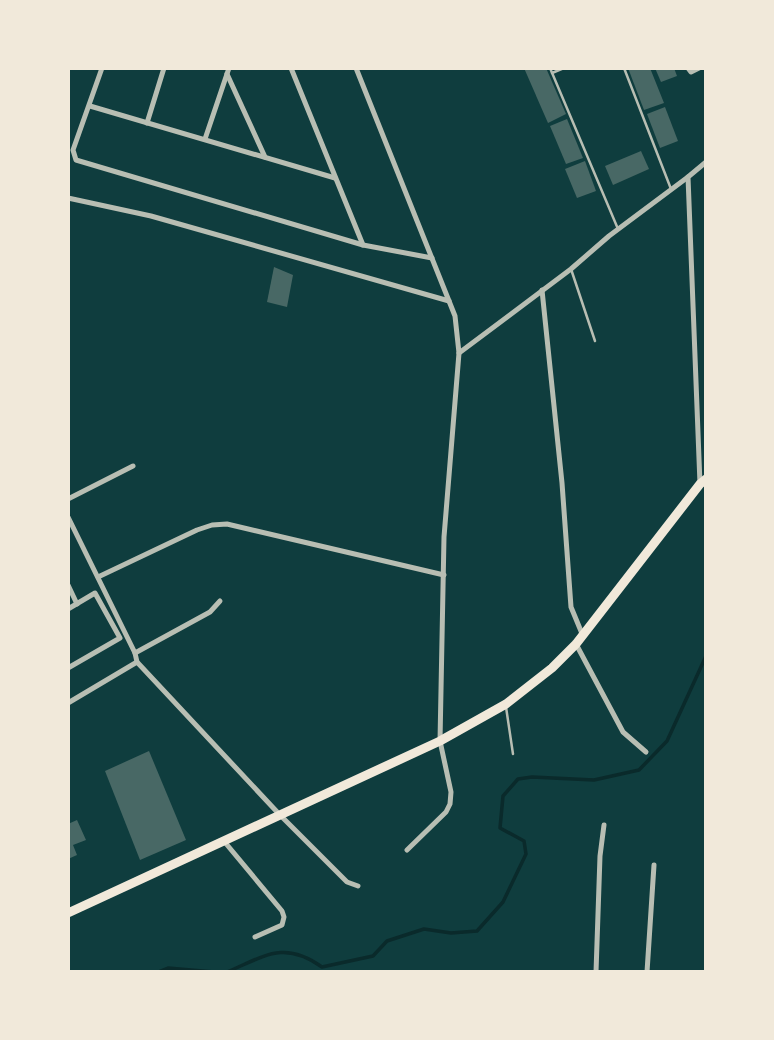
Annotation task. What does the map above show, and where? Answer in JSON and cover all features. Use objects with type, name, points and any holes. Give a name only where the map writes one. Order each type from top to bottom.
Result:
[{"type":"main road","points":[[68,912],[440,741],[506,704],[552,668],[579,640],[703,482]]},
{"type":"street","points":[[102,68],[72,150],[76,160],[363,245],[432,258]]},
{"type":"street","points":[[147,122],[164,68]]},
{"type":"street","points":[[290,68],[363,245]]},
{"type":"street","points":[[356,68],[455,316],[459,354],[444,537],[440,741],[451,792],[450,804],[446,812],[407,850]]},
{"type":"street","points":[[688,68],[691,72],[699,68]]},
{"type":"street","points":[[205,139],[228,71]]},
{"type":"street","points":[[228,71],[265,157]]},
{"type":"street","points":[[90,106],[335,178]]},
{"type":"street","points":[[459,354],[706,162]]},
{"type":"street","points":[[688,177],[703,482]]},
{"type":"street","points":[[68,198],[151,216],[449,301]]},
{"type":"street","points":[[542,290],[562,483],[571,607],[579,640],[622,732],[646,752]]},
{"type":"street","points":[[68,499],[133,466]]},
{"type":"street","points":[[68,517],[137,662],[279,814],[347,882],[358,886]]},
{"type":"street","points":[[98,577],[197,530],[227,524],[444,575]]},
{"type":"street","points":[[68,585],[77,604]]},
{"type":"street","points":[[68,609],[95,593],[120,638],[68,667]]},
{"type":"street","points":[[135,653],[209,612],[220,601]]},
{"type":"street","points":[[68,703],[137,662]]},
{"type":"street","points":[[596,972],[600,856],[604,825]]},
{"type":"street","points":[[223,840],[282,911],[284,917],[282,925],[255,937]]},
{"type":"street","points":[[646,972],[654,865]]},
{"type":"lane","points":[[550,68],[618,229]]},
{"type":"lane","points":[[552,73],[564,68]]},
{"type":"lane","points":[[624,68],[671,189]]},
{"type":"lane","points":[[571,269],[595,341]]},
{"type":"lane","points":[[506,704],[513,754]]},
{"type":"building","points":[[524,68],[546,68],[566,114],[548,123]]},
{"type":"building","points":[[628,68],[650,68],[664,103],[644,110]]},
{"type":"building","points":[[655,68],[674,68],[677,76],[661,82]]},
{"type":"building","points":[[665,107],[678,141],[660,148],[647,114]]},
{"type":"building","points":[[567,119],[583,158],[566,164],[550,126]]},
{"type":"building","points":[[641,151],[649,169],[613,185],[605,166]]},
{"type":"building","points":[[585,161],[596,191],[577,198],[565,169]]},
{"type":"building","points":[[274,267],[293,275],[287,307],[267,302]]},
{"type":"building","points":[[149,751],[186,840],[140,860],[105,771]]},
{"type":"building","points":[[77,820],[86,840],[73,845],[77,855],[68,859],[68,824]]},
{"type":"waterway","points":[[227,972],[274,953],[296,954],[322,967],[373,956],[387,941],[424,929],[451,933],[477,931],[503,902],[526,854],[524,841],[500,828],[503,796],[518,779],[532,777],[594,780],[639,770],[667,741],[706,656]]},
{"type":"waterway","points":[[158,972],[168,968],[214,972]]}]
